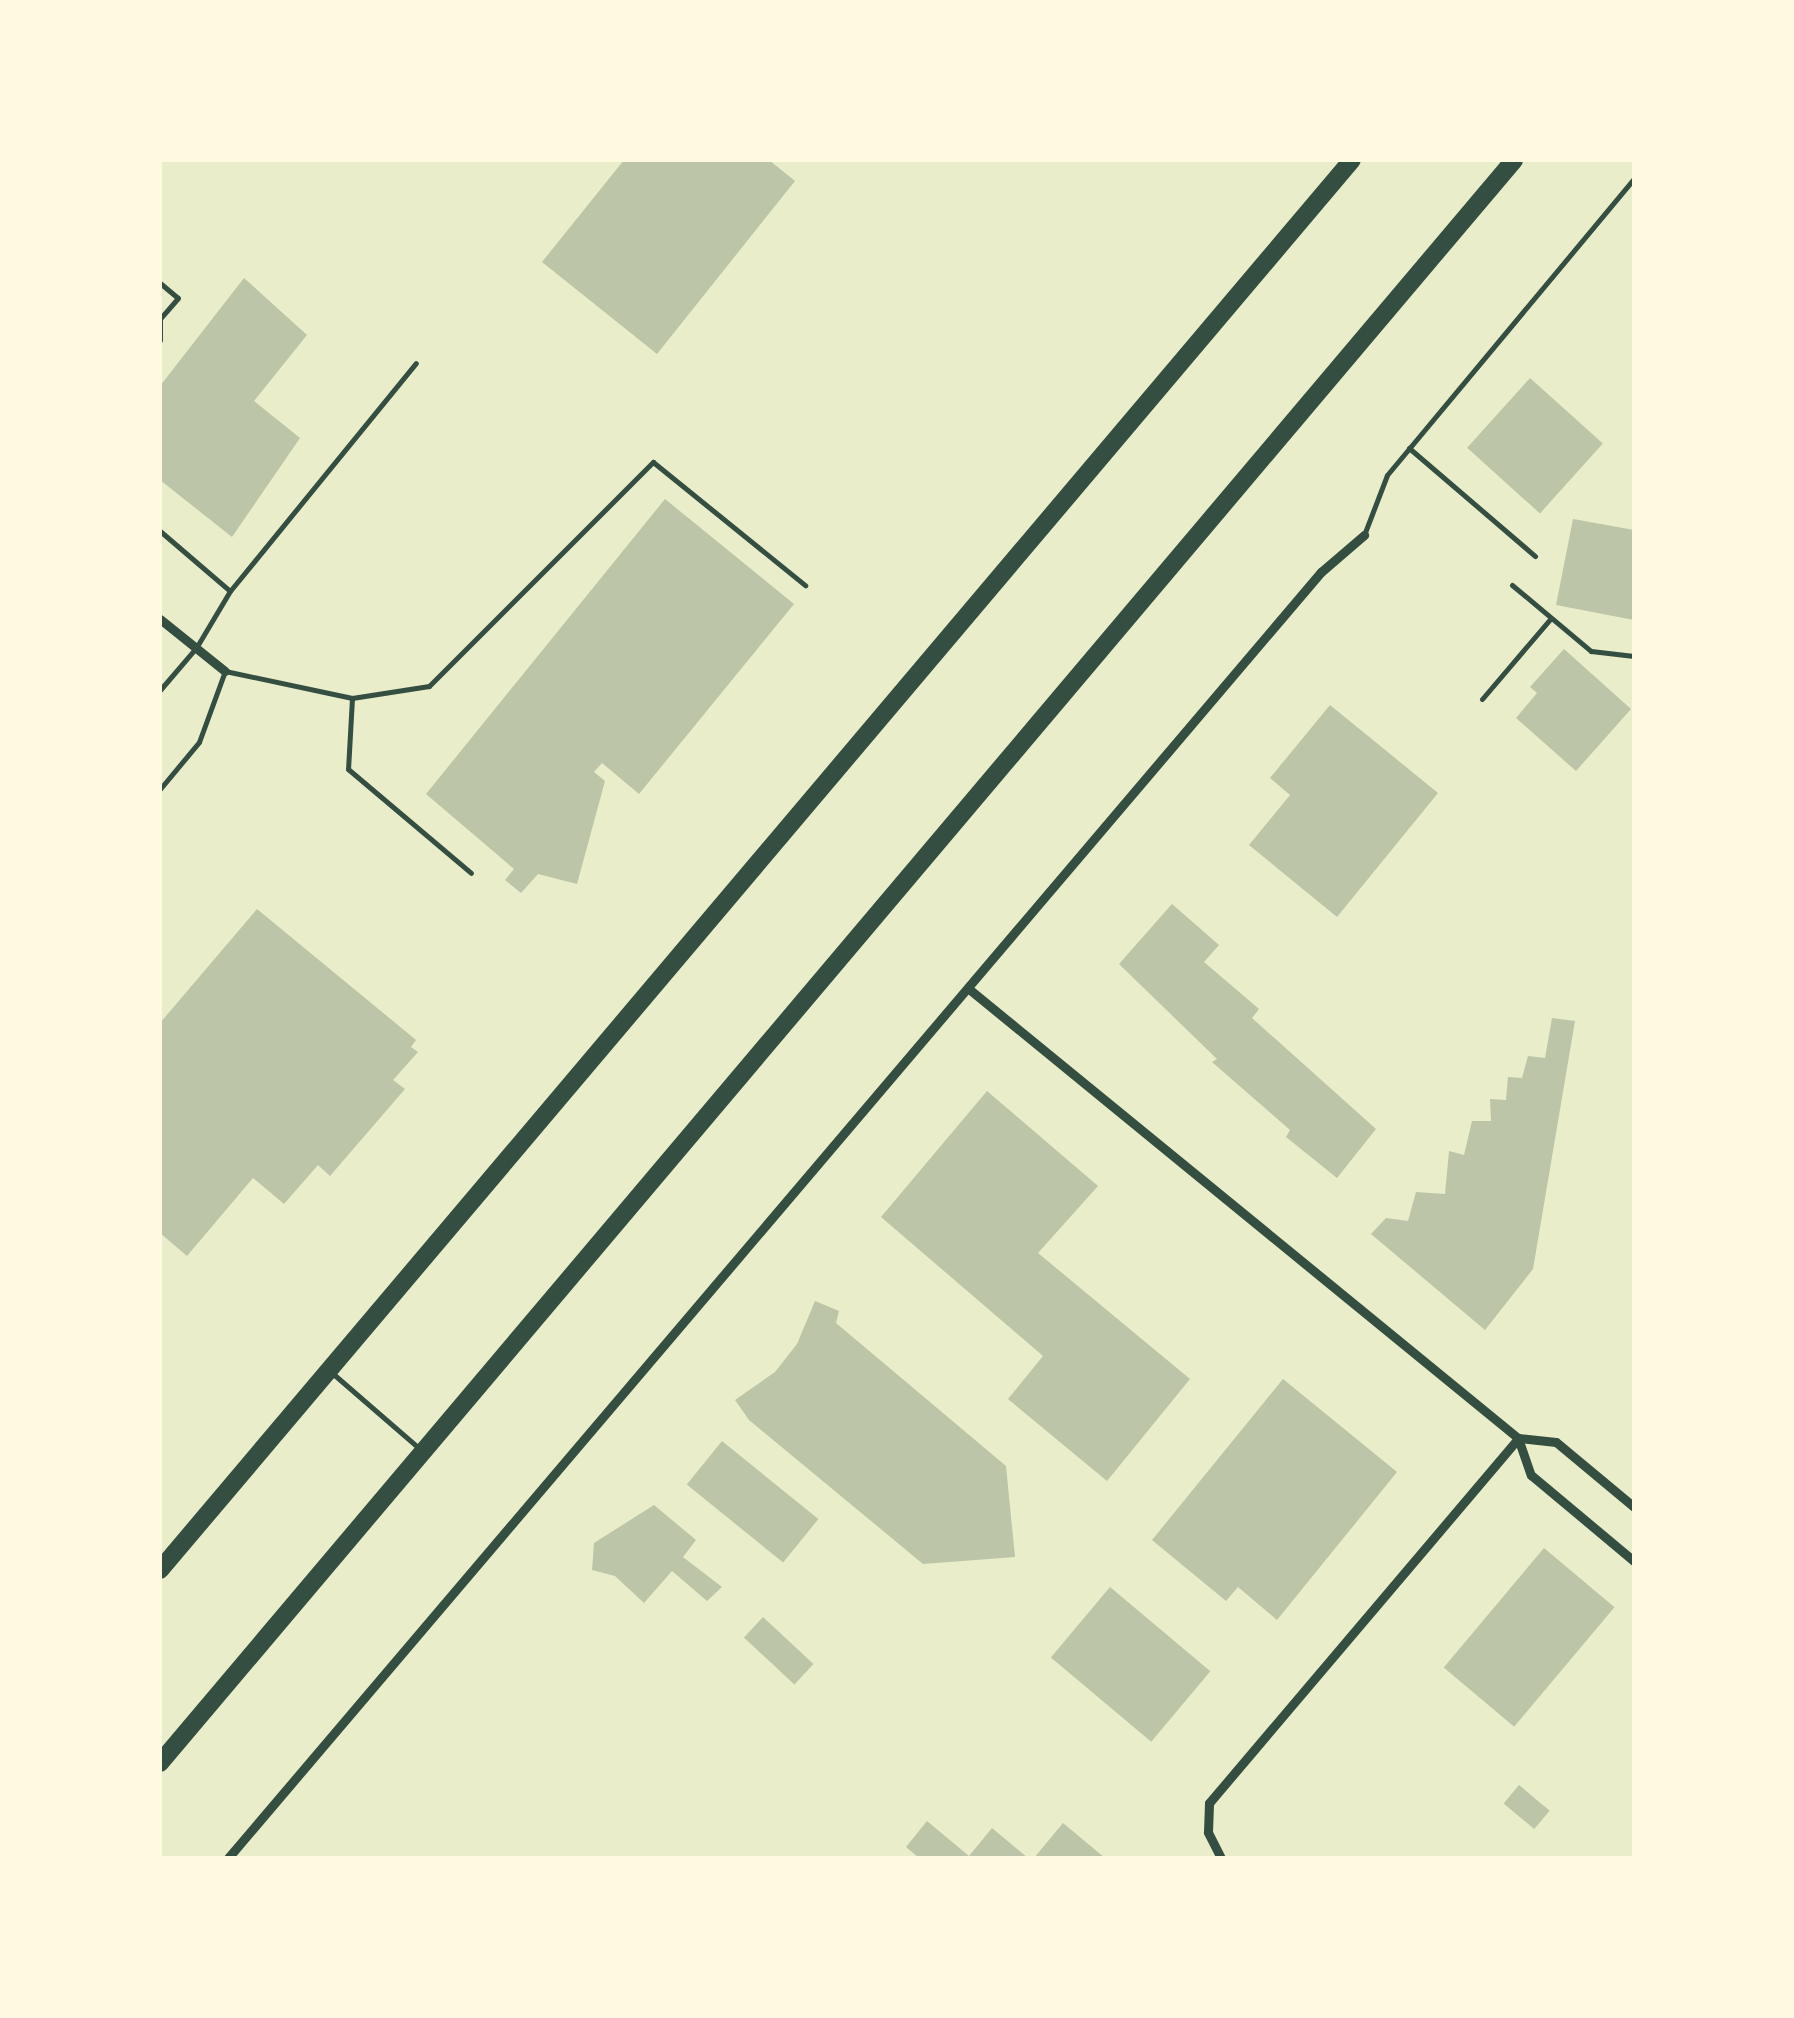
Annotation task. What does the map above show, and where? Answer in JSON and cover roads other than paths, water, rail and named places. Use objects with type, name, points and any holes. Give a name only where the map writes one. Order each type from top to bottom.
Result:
[{"type":"highway","points":[[160,1570],[1352,160]]},
{"type":"highway","points":[[160,1763],[1514,160]]},
{"type":"street","points":[[228,1858],[1321,572],[1364,535]]},
{"type":"street","points":[[160,619],[225,671]]},
{"type":"street","points":[[968,989],[1518,1438],[1531,1476],[1634,1561]]},
{"type":"street","points":[[1518,1438],[1556,1442],[1634,1507]]},
{"type":"street","points":[[1222,1858],[1208,1832],[1210,1803],[1518,1438]]},
{"type":"lane","points":[[1364,535],[1380,485],[1634,179]]},
{"type":"lane","points":[[160,283],[178,298],[160,320],[160,340]]},
{"type":"lane","points":[[160,690],[196,648],[230,590],[416,363]]},
{"type":"lane","points":[[1409,448],[1535,556]]},
{"type":"lane","points":[[160,789],[199,742],[225,671],[352,698],[429,686],[653,462],[806,585]]},
{"type":"lane","points":[[160,531],[230,590]]},
{"type":"lane","points":[[1512,584],[1591,651],[1634,656]]},
{"type":"lane","points":[[1482,699],[1551,618]]},
{"type":"lane","points":[[352,698],[348,769],[471,873]]},
{"type":"lane","points":[[329,1370],[423,1452]]}]
